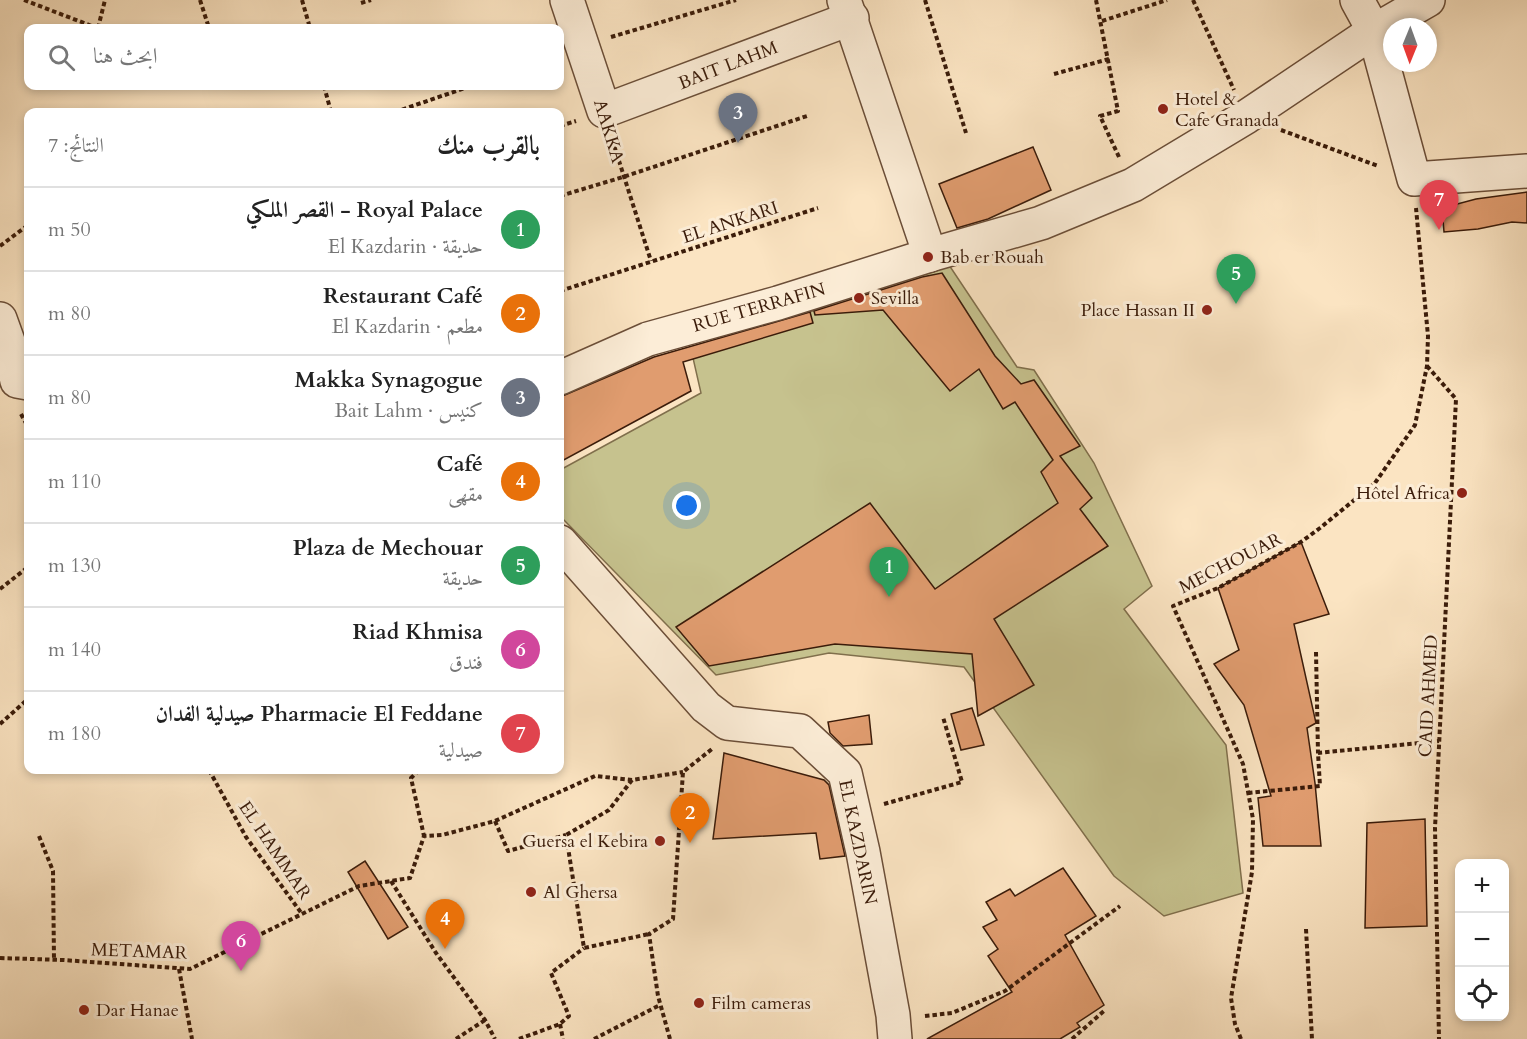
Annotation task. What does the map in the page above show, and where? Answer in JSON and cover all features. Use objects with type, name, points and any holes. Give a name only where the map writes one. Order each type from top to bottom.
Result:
[{"type":"street","name":"AAKKA","points":[[567,0],[604,111]]},
{"type":"street","points":[[1356,0],[1374,31],[1414,179],[1527,171]]},
{"type":"street","name":"RUE TERRAFIN","points":[[564,376],[648,339],[778,303],[1041,223],[1132,185],[1246,117],[1374,31],[1428,0]]},
{"type":"street","points":[[848,9],[930,255]]},
{"type":"street","name":"BAIT LAHM","points":[[604,111],[848,9]]},
{"type":"street","points":[[0,319],[7,335],[17,381],[24,382]]},
{"type":"street","points":[[564,547],[706,707],[727,723]]},
{"type":"street","name":"EL KAZDARIN","points":[[727,723],[800,731],[845,773],[863,852],[894,1029]]},
{"type":"path","points":[[24,0],[87,24]]},
{"type":"path","points":[[98,24],[105,0]]},
{"type":"path","points":[[200,0],[208,24]]},
{"type":"path","points":[[302,0],[309,24]]},
{"type":"path","points":[[361,3],[371,0]]},
{"type":"path","points":[[582,46],[736,0]]},
{"type":"path","points":[[925,0],[966,133]]},
{"type":"path","points":[[1096,0],[1102,21],[1118,111],[1100,116],[1132,185]]},
{"type":"path","points":[[1102,21],[1167,0]]},
{"type":"path","points":[[1054,74],[1109,59]]},
{"type":"path","points":[[325,90],[330,108]]},
{"type":"path","points":[[407,108],[459,90]]},
{"type":"path","name":"AAKKA","points":[[604,111],[651,261]]},
{"type":"path","points":[[564,195],[807,116]]},
{"type":"path","name":"MECHOUAR","points":[[1241,1039],[1235,1024],[1231,998],[1252,872],[1253,819],[1243,764],[1173,606],[1218,588],[1301,542],[1375,483],[1415,425],[1427,366],[1428,336],[1414,179]]},
{"type":"path","name":"EL ANKARI","points":[[564,290],[818,208]]},
{"type":"path","points":[[0,246],[24,228]]},
{"type":"path","name":"CAID AHMED","points":[[1427,366],[1456,399],[1435,828],[1439,1039]]},
{"type":"path","points":[[0,589],[24,570]]},
{"type":"path","points":[[1248,793],[1320,786],[1316,652]]},
{"type":"path","points":[[0,724],[24,703]]},
{"type":"path","points":[[854,812],[962,782],[943,717]]},
{"type":"path","points":[[415,774],[411,778],[424,836],[442,835],[495,821],[595,777],[632,780],[683,772],[717,745],[727,723]]},
{"type":"path","points":[[1318,753],[1439,741]]},
{"type":"path","points":[[519,1039],[560,1024],[569,1016],[551,973],[584,948],[649,934],[673,919],[683,772]]},
{"type":"path","name":"EL HAMMAR","points":[[210,774],[246,837],[302,914]]},
{"type":"path","points":[[495,821],[508,851],[566,835],[609,810],[632,780]]},
{"type":"path","points":[[566,835],[584,948]]},
{"type":"path","points":[[39,836],[53,871],[54,960]]},
{"type":"path","name":"METAMAR","points":[[0,958],[190,969],[359,886],[410,879],[424,836]]},
{"type":"path","points":[[391,881],[436,953],[485,1020],[495,1039]]},
{"type":"path","points":[[894,1029],[952,1013],[1005,991],[1120,906]]},
{"type":"path","points":[[1306,929],[1312,1039]]},
{"type":"path","points":[[649,934],[660,1005],[670,1039]]},
{"type":"path","points":[[179,969],[192,1039]]},
{"type":"path","points":[[594,1039],[660,1005]]},
{"type":"path","points":[[1072,1039],[1104,1011]]},
{"type":"path","points":[[456,1039],[485,1020]]},
{"type":"path","points":[[560,1024],[563,1039]]},
{"type":"shaded area","points":[[945,259],[1017,367],[1034,370],[1094,463],[1152,586],[1124,609],[1226,745],[1243,893],[1164,916],[1114,876],[964,667],[829,653],[716,675],[564,520],[564,468],[701,393],[693,358]]},
{"type":"building","points":[[1033,147],[1051,190],[988,219],[957,228],[939,184]]},
{"type":"building","points":[[1527,192],[1527,223],[1512,222],[1478,229],[1444,232],[1442,208],[1476,199]]},
{"type":"building","points":[[942,273],[995,356],[1021,384],[1034,380],[1080,446],[1060,456],[1092,498],[1080,509],[1108,546],[994,619],[1034,685],[978,716],[972,654],[835,644],[709,666],[676,627],[870,503],[935,589],[1058,503],[1041,472],[1053,460],[1015,402],[1003,409],[979,369],[950,391],[883,310],[815,315],[814,311],[922,277]]},
{"type":"building","points":[[810,312],[813,323],[683,362],[691,391],[564,460],[564,395],[654,357]]},
{"type":"building","points":[[1301,542],[1329,614],[1294,624],[1316,723],[1307,728],[1321,846],[1263,846],[1258,798],[1271,796],[1244,705],[1214,664],[1239,650],[1218,588]]},
{"type":"building","points":[[972,708],[984,745],[961,750],[951,714]]},
{"type":"building","points":[[869,715],[872,744],[843,746],[830,733],[828,722]]},
{"type":"building","points":[[724,753],[824,780],[829,785],[845,856],[820,859],[816,833],[713,839]]},
{"type":"building","points":[[1425,819],[1427,926],[1365,928],[1367,823]]},
{"type":"building","points":[[365,861],[408,927],[388,939],[348,872]]},
{"type":"building","points":[[1063,868],[1096,916],[1065,935],[1104,1005],[1077,1023],[1080,1027],[1060,1039],[927,1039],[1012,992],[988,956],[998,949],[983,927],[997,920],[986,902],[1010,889],[1015,896]]},
{"type":"place","name":"Hotel & Cafe Granada","points":[[1163,109]]},
{"type":"place","name":"Makka Synagogue","points":[[738,143]]},
{"type":"place","name":"Pharmacie El Feddane صيدلية الفدان","points":[[1439,230]]},
{"type":"place","name":"Bab er Rouah","points":[[928,257]]},
{"type":"place","name":"Sevilla","points":[[859,298]]},
{"type":"place","name":"Plaza de Mechouar","points":[[1236,304]]},
{"type":"place","name":"Place Hassan II","points":[[1207,310]]},
{"type":"place","name":"Hôtel Africa","points":[[1462,493]]},
{"type":"place","name":"Royal Palace - القصر الملكي","points":[[889,597]]},
{"type":"place","name":"Guersa el Kebira","points":[[660,841]]},
{"type":"place","name":"Restaurant Café","points":[[690,843]]},
{"type":"place","name":"Al Ghersa","points":[[531,892]]},
{"type":"place","name":"Café","points":[[445,949]]},
{"type":"place","name":"Riad Khmisa","points":[[241,971]]},
{"type":"place","name":"Film cameras","points":[[699,1003]]},
{"type":"place","name":"Dar Hanae","points":[[84,1010]]}]
